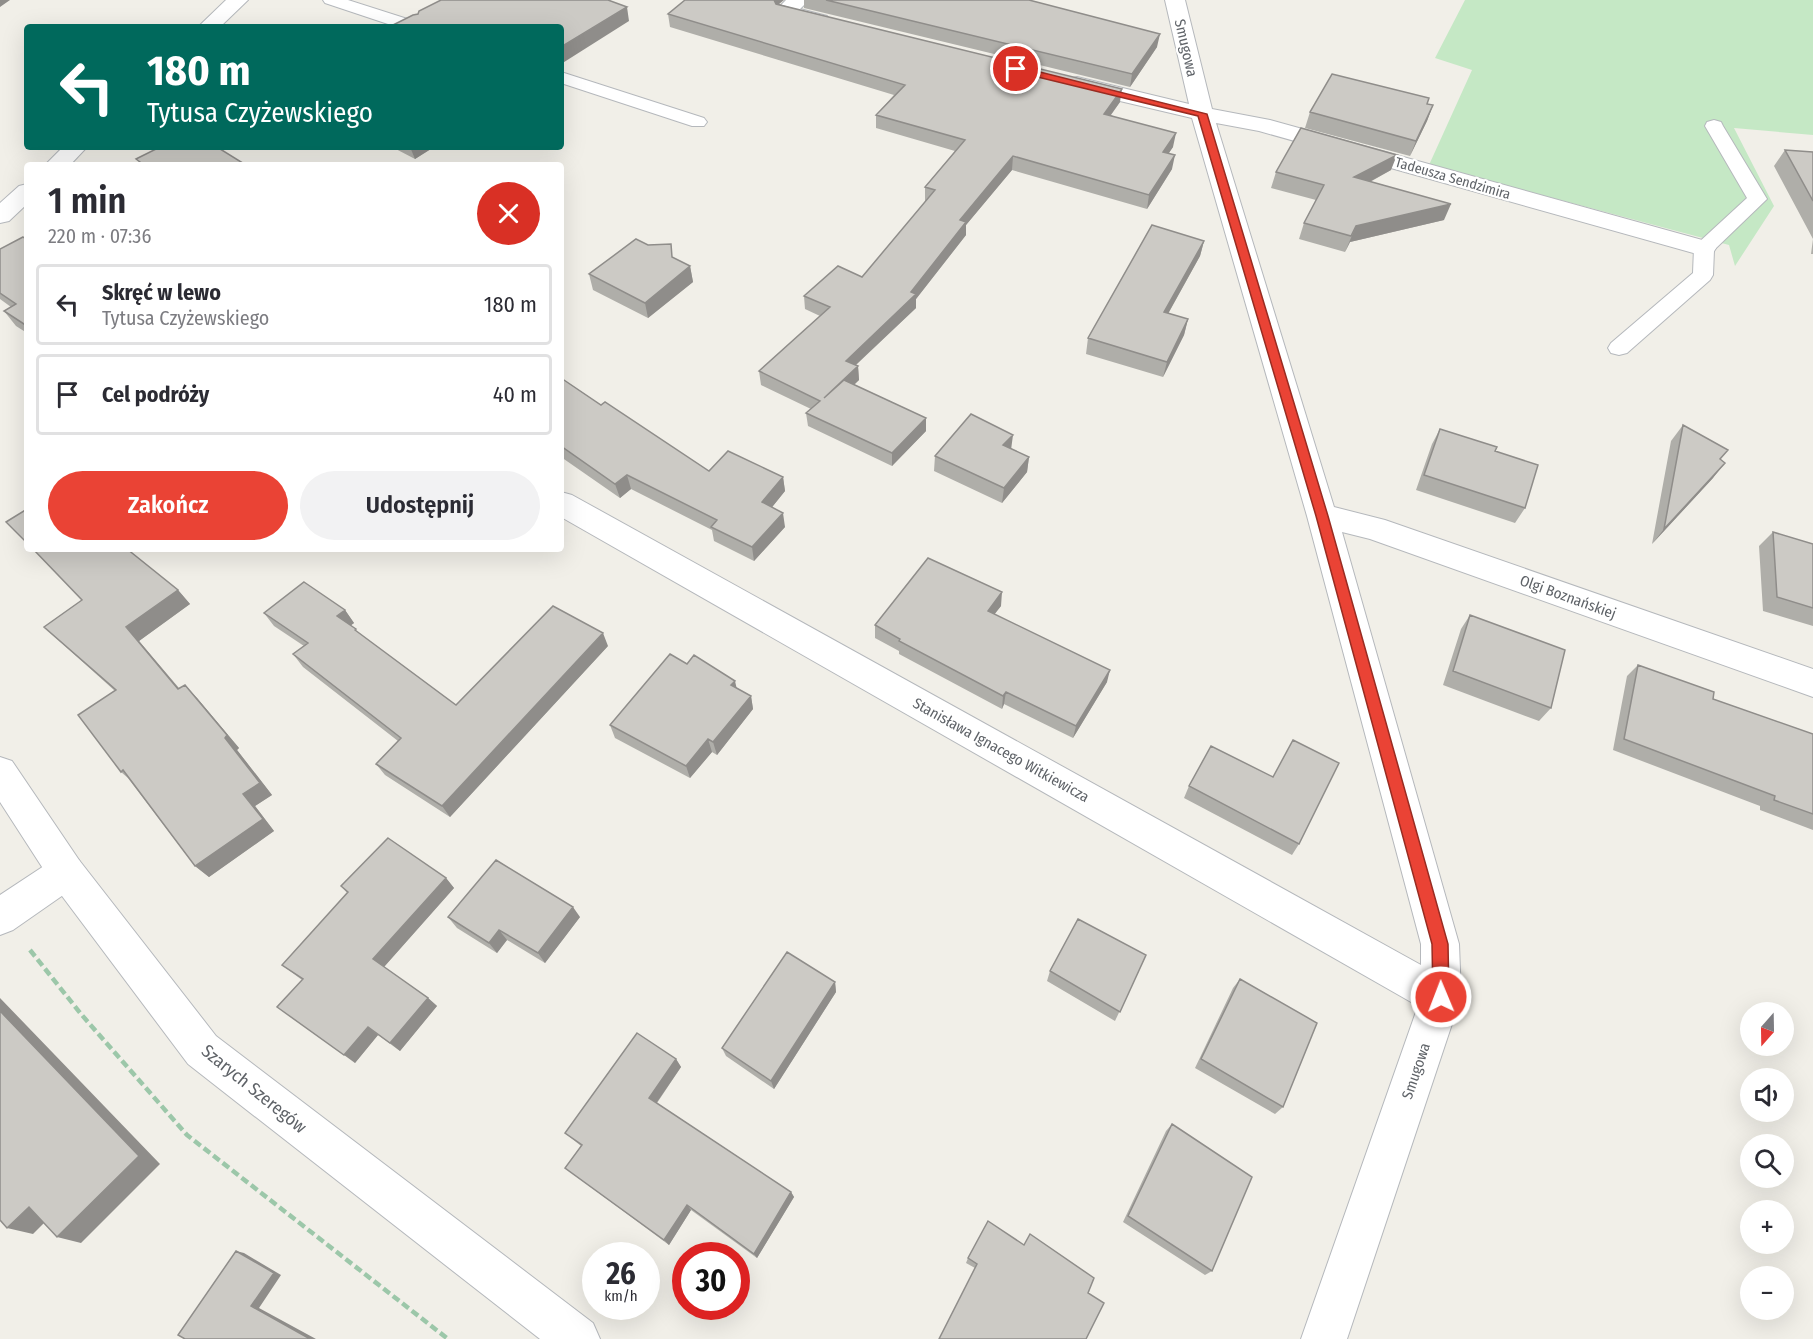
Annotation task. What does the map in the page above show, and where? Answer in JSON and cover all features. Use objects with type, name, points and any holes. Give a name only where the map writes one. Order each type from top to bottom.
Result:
[{"type":"street","points":[[211,24],[238,0]]},
{"type":"street","points":[[799,0],[785,11],[843,26]]},
{"type":"street","name":"Smugowa","points":[[1175,0],[1202,114],[1322,516],[1440,944],[1441,997],[1324,1339]]},
{"type":"street","name":"Tadeusza Sendzimira","points":[[1063,80],[1202,114],[1262,125],[1704,248]]},
{"type":"street","points":[[60,162],[73,150]]},
{"type":"street","points":[[0,216],[24,195]]},
{"type":"street","name":"Stanisława Ignacego Witkiewicza","points":[[564,505],[1441,997]]},
{"type":"street","name":"Olgi Boznańskiej","points":[[1322,516],[1374,528],[1813,683]]},
{"type":"street","name":"Szarych Szeregów","points":[[0,772],[66,872],[202,1050],[577,1339]]},
{"type":"street","points":[[1,916],[66,872]]},
{"type":"lane","points":[[331,0],[405,24]]},
{"type":"lane","points":[[564,78],[699,122]]},
{"type":"lane","points":[[1619,348],[1703,275],[1704,248],[1756,198],[1714,126]]},
{"type":"path","points":[[1,916],[81,1014],[187,1135],[448,1339]]},
{"type":"green space","points":[[1465,0],[1813,0],[1813,135],[1734,128],[1774,206],[1735,266],[1729,245],[1429,165],[1472,70],[1435,58]]},
{"type":"building","points":[[441,0],[608,0],[627,7],[564,45],[564,24],[395,24],[418,14],[419,11]]},
{"type":"building","points":[[685,0],[774,0],[776,4],[1122,89],[1104,114],[1176,133],[1163,152],[1175,155],[1149,195],[1013,156],[960,220],[966,222],[911,292],[916,294],[846,361],[858,366],[824,398],[844,380],[926,418],[892,453],[806,413],[820,401],[759,371],[830,307],[804,296],[838,266],[862,277],[935,190],[925,187],[965,140],[876,115],[905,85],[668,14]]},
{"type":"building","points":[[826,0],[1029,0],[1160,34],[1132,74]]},
{"type":"building","points":[[1332,74],[1429,98],[1427,104],[1433,105],[1416,141],[1310,112]]},
{"type":"building","points":[[1301,128],[1397,155],[1354,177],[1451,204],[1356,226],[1351,236],[1304,223],[1324,185],[1276,172]]},
{"type":"building","points":[[154,150],[222,150],[241,162],[140,162],[136,159]]},
{"type":"building","points":[[1785,150],[1813,152],[1813,201]]},
{"type":"building","points":[[1152,225],[1204,241],[1164,312],[1188,319],[1167,362],[1088,338]]},
{"type":"building","points":[[24,238],[24,324],[4,311],[16,304],[0,293],[0,249]]},
{"type":"building","points":[[636,239],[648,245],[671,244],[672,257],[690,266],[645,303],[589,274]]},
{"type":"building","points":[[564,380],[601,405],[605,402],[709,471],[728,451],[783,477],[762,502],[783,513],[752,547],[711,527],[717,520],[627,475],[615,484],[564,448]]},
{"type":"building","points":[[971,414],[1013,435],[1003,445],[1029,457],[1004,488],[935,456]]},
{"type":"building","points":[[1683,425],[1728,450],[1720,459],[1725,463],[1664,529]]},
{"type":"building","points":[[1440,429],[1497,447],[1495,451],[1538,465],[1525,508],[1424,475]]},
{"type":"building","points":[[24,511],[24,540],[6,522]]},
{"type":"building","points":[[1773,532],[1813,544],[1813,608],[1777,597]]},
{"type":"building","points":[[36,552],[131,552],[178,590],[126,627],[178,689],[185,685],[227,735],[225,738],[260,783],[243,794],[263,819],[195,866],[123,770],[121,772],[78,715],[116,690],[44,627],[82,600]]},
{"type":"building","points":[[928,558],[1002,592],[988,611],[1110,670],[1076,726],[1006,692],[1003,696],[899,641],[900,639],[875,625]]},
{"type":"building","points":[[304,582],[345,610],[337,616],[456,705],[553,606],[603,633],[442,806],[376,764],[401,738],[293,654],[308,643],[264,613]]},
{"type":"building","points":[[1470,615],[1565,650],[1551,708],[1453,671]]},
{"type":"building","points":[[670,654],[687,664],[694,655],[735,681],[731,685],[751,696],[713,742],[708,739],[686,766],[610,725]]},
{"type":"building","points":[[1638,665],[1714,692],[1713,699],[1813,734],[1813,814],[1774,800],[1775,796],[1624,739]]},
{"type":"building","points":[[1293,740],[1339,763],[1299,844],[1189,786],[1211,746],[1273,777]]},
{"type":"building","points":[[388,838],[446,878],[373,959],[428,998],[390,1043],[368,1027],[344,1055],[277,1007],[303,979],[282,965],[348,892],[341,886]]},
{"type":"building","points":[[496,860],[573,907],[538,953],[499,930],[489,943],[448,917]]},
{"type":"building","points":[[1078,919],[1146,955],[1120,1012],[1050,971]]},
{"type":"building","points":[[787,952],[835,982],[771,1081],[722,1048]]},
{"type":"building","points":[[1240,979],[1317,1023],[1283,1107],[1201,1059]]},
{"type":"building","points":[[0,1011],[139,1156],[57,1237],[29,1207],[7,1228],[0,1220]]},
{"type":"building","points":[[637,1033],[676,1059],[649,1098],[791,1192],[754,1254],[750,1251],[750,1242],[738,1242],[687,1205],[664,1240],[565,1168],[582,1145],[565,1133]]},
{"type":"building","points":[[1172,1124],[1252,1177],[1212,1271],[1128,1216]]},
{"type":"building","points":[[988,1221],[1024,1245],[1030,1234],[1094,1278],[1088,1293],[1104,1303],[1086,1339],[939,1339],[977,1264],[968,1258]]},
{"type":"building","points":[[236,1251],[274,1273],[251,1306],[310,1339],[185,1339],[178,1335]]},
{"type":"route","points":[[1016,69],[1202,114],[1322,516],[1440,944],[1441,997]]}]
